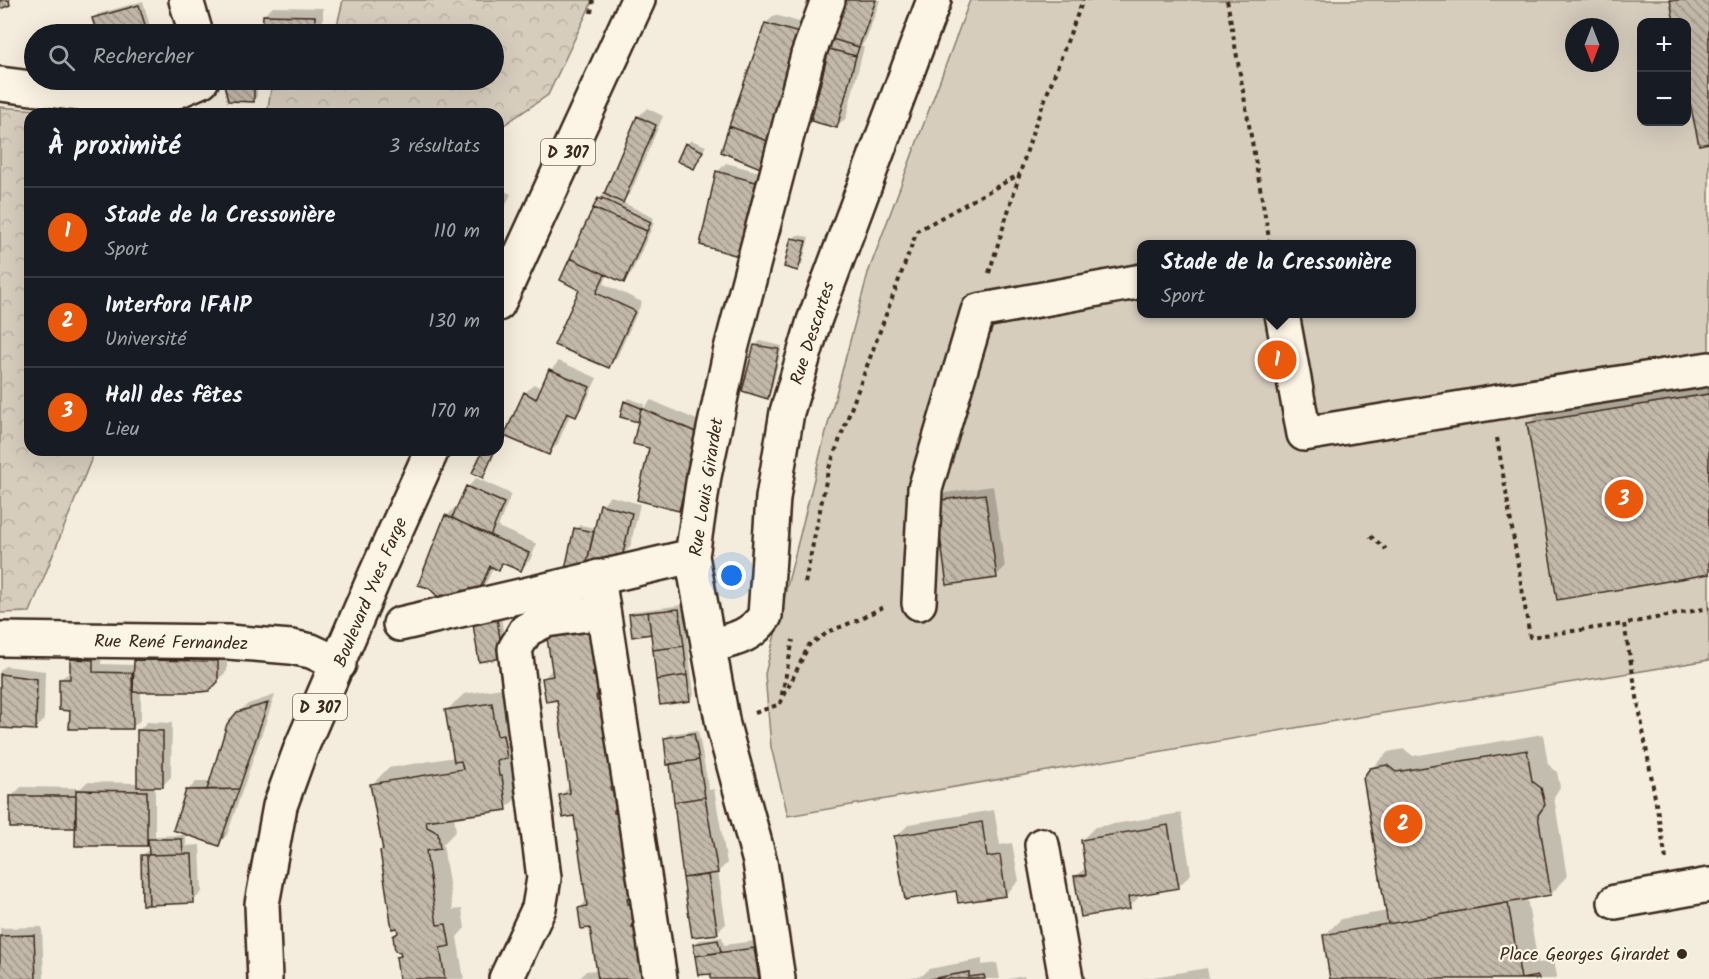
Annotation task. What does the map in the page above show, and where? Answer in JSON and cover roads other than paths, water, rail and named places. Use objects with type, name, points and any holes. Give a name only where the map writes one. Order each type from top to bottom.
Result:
[{"type":"street","points":[[186,0],[193,24]]},
{"type":"street","name":"D 307","points":[[504,291],[638,0]]},
{"type":"street","name":"Rue Louis Girardet","points":[[778,979],[760,862],[723,726],[692,556],[704,476],[732,349],[808,55],[828,0]]},
{"type":"street","name":"Rue Descartes","points":[[708,646],[739,638],[757,628],[765,616],[773,498],[787,412],[814,321],[934,0]]},
{"type":"street","points":[[0,84],[24,87]]},
{"type":"street","points":[[47,90],[149,103],[179,90]]},
{"type":"street","points":[[919,603],[925,489],[978,311],[1137,282]]},
{"type":"street","points":[[1283,318],[1304,434],[1709,369]]},
{"type":"street","name":"Boulevard Yves Farge","points":[[265,979],[262,904],[280,806],[302,748],[375,576],[429,456]]},
{"type":"street","points":[[400,624],[692,556]]},
{"type":"street","points":[[598,577],[660,979]]},
{"type":"street","points":[[506,979],[539,908],[544,878],[515,649],[525,630],[546,620],[603,612]]},
{"type":"street","name":"Rue René Fernandez","points":[[0,639],[249,644],[311,651],[339,664]]},
{"type":"street","points":[[1042,845],[1066,979]]},
{"type":"street","points":[[1615,902],[1709,885]]},
{"type":"place","name":"Stade de la Cressonière","points":[[1277,360]]},
{"type":"place","name":"Hall des fêtes","points":[[1624,499]]},
{"type":"place","name":"Interfora IFAIP","points":[[1403,824]]},
{"type":"place","name":"Place Georges Girardet","points":[[1682,954]]}]
